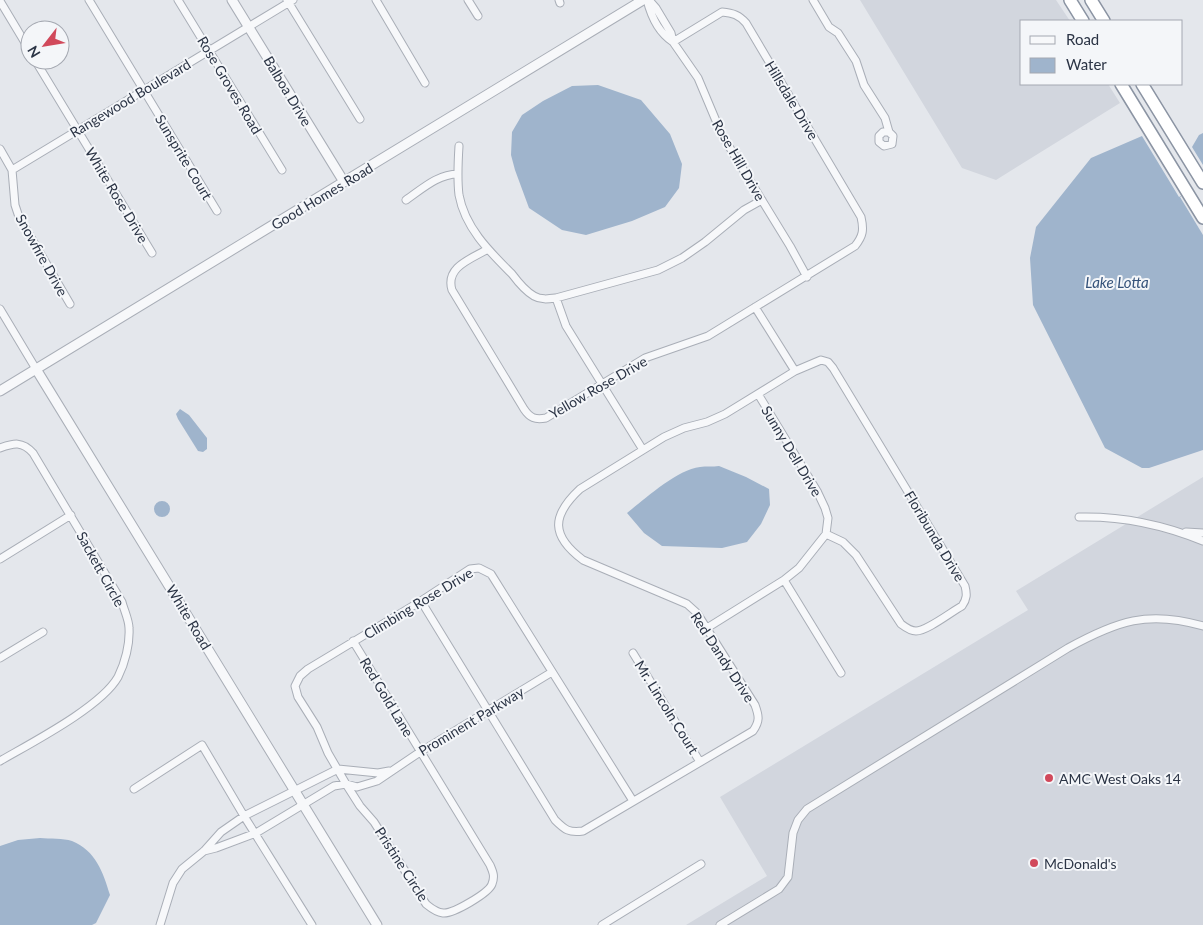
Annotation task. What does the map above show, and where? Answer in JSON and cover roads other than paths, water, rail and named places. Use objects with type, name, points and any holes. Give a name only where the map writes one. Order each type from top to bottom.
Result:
[{"type":"highway","points":[[1070,0],[1082,20]]},
{"type":"highway","points":[[1091,0],[1103,20]]},
{"type":"highway","points":[[1122,85],[1203,218]]},
{"type":"highway","points":[[1143,85],[1203,183]]},
{"type":"highway","points":[[1148,128],[1164,119]]},
{"type":"street","name":"Sunsprite Court","points":[[89,0],[217,211]]},
{"type":"street","name":"Rose Groves Road","points":[[178,0],[282,170]]},
{"type":"street","name":"Balboa Drive","points":[[232,0],[344,182]]},
{"type":"street","points":[[376,0],[425,83]]},
{"type":"street","points":[[468,0],[478,16]]},
{"type":"street","name":"Good Homes Road","points":[[0,391],[643,0]]},
{"type":"street","name":"Rose Hill Drive","points":[[648,0],[650,12],[664,36],[673,42],[698,78],[722,135],[807,277]]},
{"type":"street","points":[[813,0],[829,27],[838,33],[856,62],[864,85],[885,118],[889,132]]},
{"type":"street","points":[[0,1],[20,34]]},
{"type":"street","name":"Rangewood Boulevard","points":[[12,170],[289,1]]},
{"type":"street","points":[[289,1],[360,120]]},
{"type":"street","name":"Hillsdale Drive","points":[[673,42],[722,12],[740,16],[746,23],[861,218],[864,229],[862,237],[850,250]]},
{"type":"street","name":"White Rose Drive","points":[[42,70],[152,253]]},
{"type":"street","points":[[460,146],[458,174],[460,196],[465,214],[476,234],[488,249],[526,290],[534,296],[544,299],[556,298],[658,270],[682,258],[744,210],[762,200]]},
{"type":"street","name":"Snowfire Drive","points":[[0,149],[12,170],[15,205],[19,217],[70,304]]},
{"type":"street","points":[[406,200],[440,177],[458,174]]},
{"type":"street","name":"Yellow Rose Drive","points":[[488,249],[457,267],[449,282],[452,290],[529,416],[536,420],[546,418],[645,358],[708,336],[850,250]]},
{"type":"street","points":[[556,298],[566,326],[643,450]]},
{"type":"street","points":[[755,307],[795,371]]},
{"type":"street","name":"White Road","points":[[0,309],[378,925]]},
{"type":"street","name":"Floribunda Drive","points":[[795,371],[821,360],[828,362],[833,368],[965,586],[966,601],[962,606],[924,628],[917,631],[909,630],[901,624],[856,555],[843,542],[826,534]]},
{"type":"street","name":"Red Dandy Drive","points":[[420,601],[555,820],[563,828],[573,833],[583,831],[753,731],[758,723],[755,705],[697,613],[687,604],[583,560],[570,551],[561,536],[558,521],[561,510],[580,489],[664,437],[725,414],[795,371]]},
{"type":"street","name":"Sunny Dell Drive","points":[[758,394],[817,490],[828,518],[826,534]]},
{"type":"street","name":"Sackett Circle","points":[[0,448],[13,444],[26,446],[32,453],[122,602],[129,628],[126,657],[117,678],[101,696],[76,716],[0,761]]},
{"type":"street","points":[[0,559],[71,515]]},
{"type":"street","points":[[1078,518],[1110,518],[1184,532],[1203,541]]},
{"type":"street","points":[[1184,532],[1203,533]]},
{"type":"street","points":[[707,628],[784,580],[799,568],[826,534]]},
{"type":"street","name":"Climbing Rose Drive","points":[[346,784],[298,697],[295,686],[300,676],[308,669],[470,569],[479,568],[491,574],[633,801]]},
{"type":"street","points":[[784,580],[841,673]]},
{"type":"street","points":[[720,925],[779,889],[788,877],[793,833],[798,820],[807,810],[853,781],[1068,648],[1096,633],[1118,624],[1144,618],[1172,618],[1203,626]]},
{"type":"street","points":[[0,658],[43,632]]},
{"type":"street","name":"Red Gold Lane","points":[[354,641],[420,752]]},
{"type":"street","name":"Mr. Lincoln Court","points":[[633,653],[700,762]]},
{"type":"street","name":"Prominent Parkway","points":[[204,851],[256,833],[334,786],[346,784],[357,788],[376,781],[552,672]]},
{"type":"street","points":[[134,789],[202,745],[312,925]]},
{"type":"street","name":"Pristine Circle","points":[[346,784],[360,806],[374,822],[426,904],[434,911],[444,914],[453,912],[486,892],[492,886],[494,876],[490,865],[420,752]]},
{"type":"street","points":[[160,925],[173,883],[182,869],[204,851],[220,832],[244,816],[338,769],[378,773],[391,771]]},
{"type":"street","points":[[602,925],[701,864]]},
{"type":"water","points":[[598,85],[641,100],[670,134],[682,164],[679,188],[665,207],[632,221],[586,235],[562,230],[529,208],[511,155],[512,132],[522,115],[543,101],[572,86]]},
{"type":"water","points":[[1203,133],[1203,165],[1192,147],[1199,135]]},
{"type":"water","name":"Lake Lotta","points":[[1142,136],[1179,197],[1203,183],[1203,450],[1149,468],[1142,468],[1105,448],[1033,305],[1030,258],[1036,227],[1091,158]]},
{"type":"water","points":[[180,409],[189,415],[207,438],[207,449],[203,452],[198,451],[178,419],[176,414]]},
{"type":"water","points":[[719,466],[769,489],[770,505],[761,524],[747,542],[722,548],[662,546],[644,533],[627,513],[681,473],[700,467]]},
{"type":"water","points":[[159,501],[165,501],[170,506],[168,515],[159,517],[154,512],[154,506]]},
{"type":"water","points":[[40,838],[72,841],[93,856],[101,870],[110,895],[96,923],[92,925],[0,925],[0,846],[18,840]]},
{"type":"place","name":"AMC West Oaks 14","points":[[1049,778]]},
{"type":"place","name":"McDonald's","points":[[1034,863]]}]
